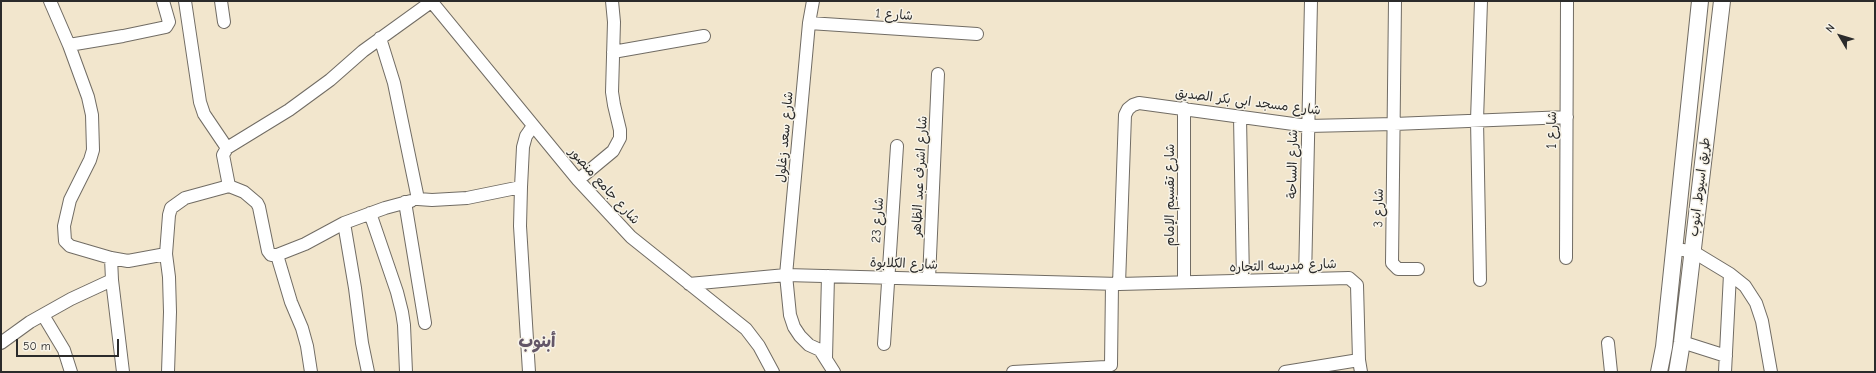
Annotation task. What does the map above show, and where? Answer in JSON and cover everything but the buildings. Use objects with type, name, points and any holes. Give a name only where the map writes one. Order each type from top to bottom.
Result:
[{"type":"main road","name":"طريق اسيوط, ابنوب","points":[[1659,372],[1664,347],[1700,1]]},
{"type":"main road","name":"طريق اسيوط, ابنوب","points":[[1677,372],[1682,342],[1722,1]]},
{"type":"street","points":[[50,1],[69,45],[92,115],[93,150],[90,160],[70,200],[64,226],[64,237],[70,246],[111,258],[134,260],[166,254]]},
{"type":"street","points":[[69,45],[123,36],[166,26],[169,22],[163,1]]},
{"type":"street","points":[[185,1],[200,102],[204,114],[226,148]]},
{"type":"street","points":[[221,1],[224,22]]},
{"type":"street","points":[[229,186],[223,155],[226,148],[246,138],[289,110],[380,38],[431,1]]},
{"type":"street","name":"شارع جامع منصور","points":[[431,1],[578,180],[631,237],[746,329],[759,346],[773,372]]},
{"type":"street","points":[[578,180],[613,151],[620,138],[620,130],[612,92],[614,22],[612,1]]},
{"type":"street","name":"شارع سعد زغلول","points":[[813,1],[809,23],[786,275],[790,315],[794,326],[800,336],[809,345],[820,350],[826,358]]},
{"type":"street","name":"شارع الساحة","points":[[1305,279],[1311,1]]},
{"type":"street","name":"شارع 3","points":[[1395,1],[1392,263],[1398,269],[1418,269]]},
{"type":"street","points":[[1480,280],[1477,120],[1481,1]]},
{"type":"street","name":"شارع 1","points":[[1566,258],[1567,1]]},
{"type":"street","name":"شارع 1","points":[[809,23],[977,34]]},
{"type":"street","points":[[613,52],[704,36]]},
{"type":"street","points":[[380,38],[394,83],[418,199]]},
{"type":"street","name":"شارع اشرف عبد الظاهر","points":[[929,279],[938,74]]},
{"type":"street","name":"شارع مسجد ابى بكر الصديق","points":[[1116,284],[1125,116],[1128,109],[1138,103],[1184,108],[1308,126],[1566,117]]},
{"type":"street","name":"شارع تقسيم الإمام","points":[[1184,108],[1184,282]]},
{"type":"street","points":[[1240,117],[1243,281]]},
{"type":"street","points":[[529,372],[520,234],[523,147],[526,136],[533,126]]},
{"type":"street","name":"شارع 23","points":[[884,344],[897,146]]},
{"type":"street","points":[[168,372],[170,312],[169,277],[166,254],[169,215],[171,208],[185,198],[229,186],[244,192],[257,203],[268,251],[271,255],[277,255],[305,244],[344,223],[405,202],[418,199],[432,200],[467,198],[521,187]]},
{"type":"street","points":[[405,202],[425,324]]},
{"type":"street","points":[[370,213],[397,292],[402,312],[406,372]]},
{"type":"street","points":[[344,223],[355,288],[362,343],[368,372]]},
{"type":"street","points":[[1673,249],[1692,251],[1730,274],[1745,286],[1756,303],[1762,321],[1771,372]]},
{"type":"street","points":[[277,255],[304,334],[311,372]]},
{"type":"street","points":[[111,258],[112,280],[123,372]]},
{"type":"street","points":[[1725,372],[1730,274]]},
{"type":"street","name":"شارع الكلابوة","points":[[689,284],[786,275],[1116,284]]},
{"type":"street","points":[[828,276],[826,358],[834,372]]},
{"type":"street","name":"شارع مدرسه التجاره","points":[[1116,284],[1348,278],[1357,285],[1359,360],[1361,372]]},
{"type":"street","points":[[1,342],[71,299],[112,280]]},
{"type":"street","points":[[1013,372],[1106,367],[1111,365],[1116,284]]},
{"type":"street","points":[[43,315],[64,350],[71,372]]},
{"type":"street","points":[[1682,342],[1726,356]]},
{"type":"street","points":[[1608,343],[1611,372]]},
{"type":"street","points":[[1285,372],[1359,360]]},
{"type":"district","name":"أبنوب","points":[[537,342]]}]
